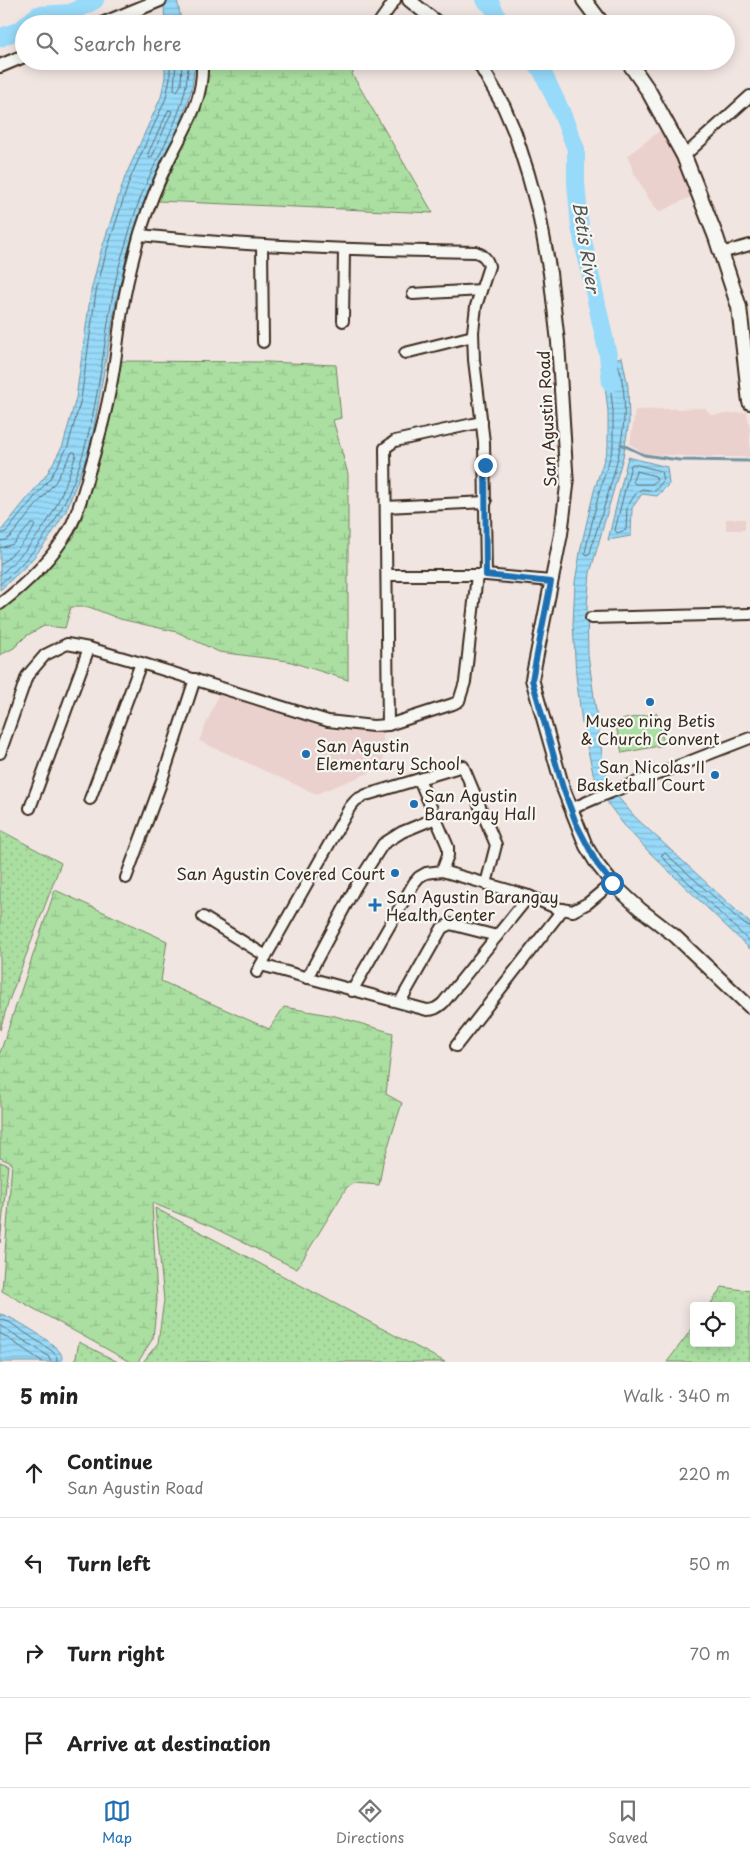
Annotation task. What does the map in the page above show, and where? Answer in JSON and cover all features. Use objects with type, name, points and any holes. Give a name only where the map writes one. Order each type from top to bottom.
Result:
[{"type":"main road","points":[[584,0],[595,15]]},
{"type":"main road","points":[[634,70],[648,90],[684,156],[722,253],[739,307],[750,402]]},
{"type":"street","points":[[384,15],[395,0]]},
{"type":"street","points":[[409,0],[428,15]]},
{"type":"street","points":[[124,15],[158,1]]},
{"type":"street","points":[[0,66],[15,60]]},
{"type":"street","points":[[0,604],[36,573],[53,553],[68,530],[80,504],[112,384],[123,308],[140,235],[154,194],[187,127],[199,97],[203,70]]},
{"type":"street","name":"San Agustin Road","points":[[483,70],[504,106],[539,214],[550,273],[558,342],[567,486],[532,680],[563,788],[586,846],[597,864],[612,883],[640,909],[675,936],[750,1007]]},
{"type":"street","points":[[684,156],[750,96]]},
{"type":"street","points":[[0,753],[28,676],[45,655],[67,644],[89,648],[141,663],[328,721],[373,726],[388,725],[416,717],[459,701],[465,682],[481,575],[486,502],[482,422],[474,360],[473,336],[476,306],[489,266],[488,260],[476,252],[344,250],[140,235]]},
{"type":"street","points":[[262,245],[263,342]]},
{"type":"street","points":[[722,253],[750,245]]},
{"type":"street","points":[[343,321],[344,250]]},
{"type":"street","points":[[413,294],[480,290]]},
{"type":"street","points":[[405,353],[473,336]]},
{"type":"street","points":[[388,725],[385,448],[388,444],[406,438],[482,422]]},
{"type":"street","points":[[386,507],[486,502]]},
{"type":"street","points":[[387,575],[481,575],[551,582]]},
{"type":"street","points":[[591,618],[750,614]]},
{"type":"street","points":[[30,808],[89,648]]},
{"type":"street","points":[[90,799],[141,663]]},
{"type":"street","points":[[126,878],[160,786],[195,679]]},
{"type":"street","points":[[571,810],[615,790],[750,738]]},
{"type":"street","points":[[261,964],[350,807],[356,800],[366,795],[463,766],[496,845],[486,884]]},
{"type":"street","points":[[419,779],[448,847],[448,856],[442,871]]},
{"type":"street","points":[[307,978],[356,886],[383,844],[402,832],[436,818]]},
{"type":"street","points":[[352,991],[414,883],[419,876],[426,873],[442,871],[529,896],[546,905],[573,911],[583,906],[612,883]]},
{"type":"street","points":[[203,917],[261,964],[352,991],[427,1010],[437,1009],[529,896]]},
{"type":"street","points":[[456,1046],[563,909]]},
{"type":"street","points":[[400,1002],[442,928],[446,925],[450,924],[496,936]]},
{"type":"shaded area","points":[[666,126],[695,195],[659,212],[635,175],[627,156]]},
{"type":"shaded area","points":[[705,408],[711,415],[747,412],[750,430],[750,457],[645,454],[630,444],[635,410]]},
{"type":"shaded area","points":[[726,519],[745,519],[745,530],[726,530]]},
{"type":"shaded area","name":"San Agustin Elementary School","points":[[220,691],[266,709],[268,704],[327,730],[383,731],[384,767],[316,794],[199,741]]},
{"type":"green space","points":[[209,70],[354,70],[352,74],[433,213],[158,201],[204,98]]},
{"type":"green space","points":[[120,361],[267,362],[336,365],[341,418],[333,420],[348,474],[348,680],[288,661],[219,652],[177,632],[120,619],[89,607],[71,607],[65,628],[44,626],[26,636],[14,648],[0,655],[0,609],[20,595],[74,537],[86,507]]},
{"type":"green space","points":[[657,713],[664,745],[622,753],[615,721]]},
{"type":"green space","points":[[0,830],[61,863],[8,1003],[0,1030]]},
{"type":"green space","points":[[55,890],[167,941],[161,981],[269,1029],[284,1007],[335,1016],[393,1033],[386,1094],[402,1103],[383,1162],[379,1185],[354,1183],[347,1187],[297,1269],[212,1227],[152,1203],[157,1300],[153,1338],[138,1362],[130,1362],[2,1291],[12,1163],[0,1158],[0,1053]]},
{"type":"green space","points":[[0,1162],[8,1165],[0,1243]]},
{"type":"green space","points":[[155,1208],[445,1362],[143,1362],[158,1343],[164,1300]]},
{"type":"green space","points":[[722,1287],[750,1291],[750,1362],[667,1362],[690,1331],[690,1347],[735,1347],[735,1302],[712,1302]]},
{"type":"green space","points":[[79,1342],[118,1362],[75,1362]]},
{"type":"water","points":[[162,0],[177,0],[180,15],[164,15]]},
{"type":"water","points":[[165,70],[194,70],[192,88],[181,123],[151,185],[128,253],[116,302],[91,445],[66,511],[48,540],[28,564],[0,590],[0,532],[47,474],[63,445],[76,398],[91,291],[101,251],[125,177],[161,97]]},
{"type":"water","points":[[622,357],[628,387],[629,422],[623,457],[590,573],[587,606],[588,654],[604,768],[617,796],[635,817],[750,923],[750,949],[649,852],[624,825],[609,805],[593,773],[582,723],[576,675],[573,624],[575,582],[594,491],[608,447],[608,411],[602,361]]},
{"type":"water","points":[[628,457],[667,467],[669,484],[657,496],[642,494],[632,508],[631,536],[608,540]]},
{"type":"water","points":[[0,1314],[21,1324],[49,1342],[60,1352],[62,1362],[0,1362]]},
{"type":"waterway","name":"Betis River","points":[[38,15],[71,13],[95,0]]},
{"type":"waterway","name":"Betis River","points":[[485,0],[492,6],[496,15]]},
{"type":"waterway","name":"Betis River","points":[[0,38],[15,32]]},
{"type":"waterway","name":"Betis River","points":[[541,70],[576,149],[576,183],[580,227],[608,355],[611,383]]},
{"type":"waterway","points":[[621,444],[644,455],[679,460],[750,461]]},
{"type":"place","name":"Museo ning Betis & Church Convent","points":[[650,702]]},
{"type":"place","name":"San Agustin Elementary School","points":[[306,754]]},
{"type":"place","name":"San Nicolas II Basketball Court","points":[[715,775]]},
{"type":"place","name":"San Agustin Barangay Hall","points":[[414,804]]},
{"type":"place","name":"San Agustin Covered Court","points":[[395,873]]},
{"type":"place","name":"San Agustin Barangay Health Center","points":[[375,905]]},
{"type":"route","points":[[485,465],[486,575],[551,582],[532,680],[563,788],[576,823],[586,846],[612,883]]}]
